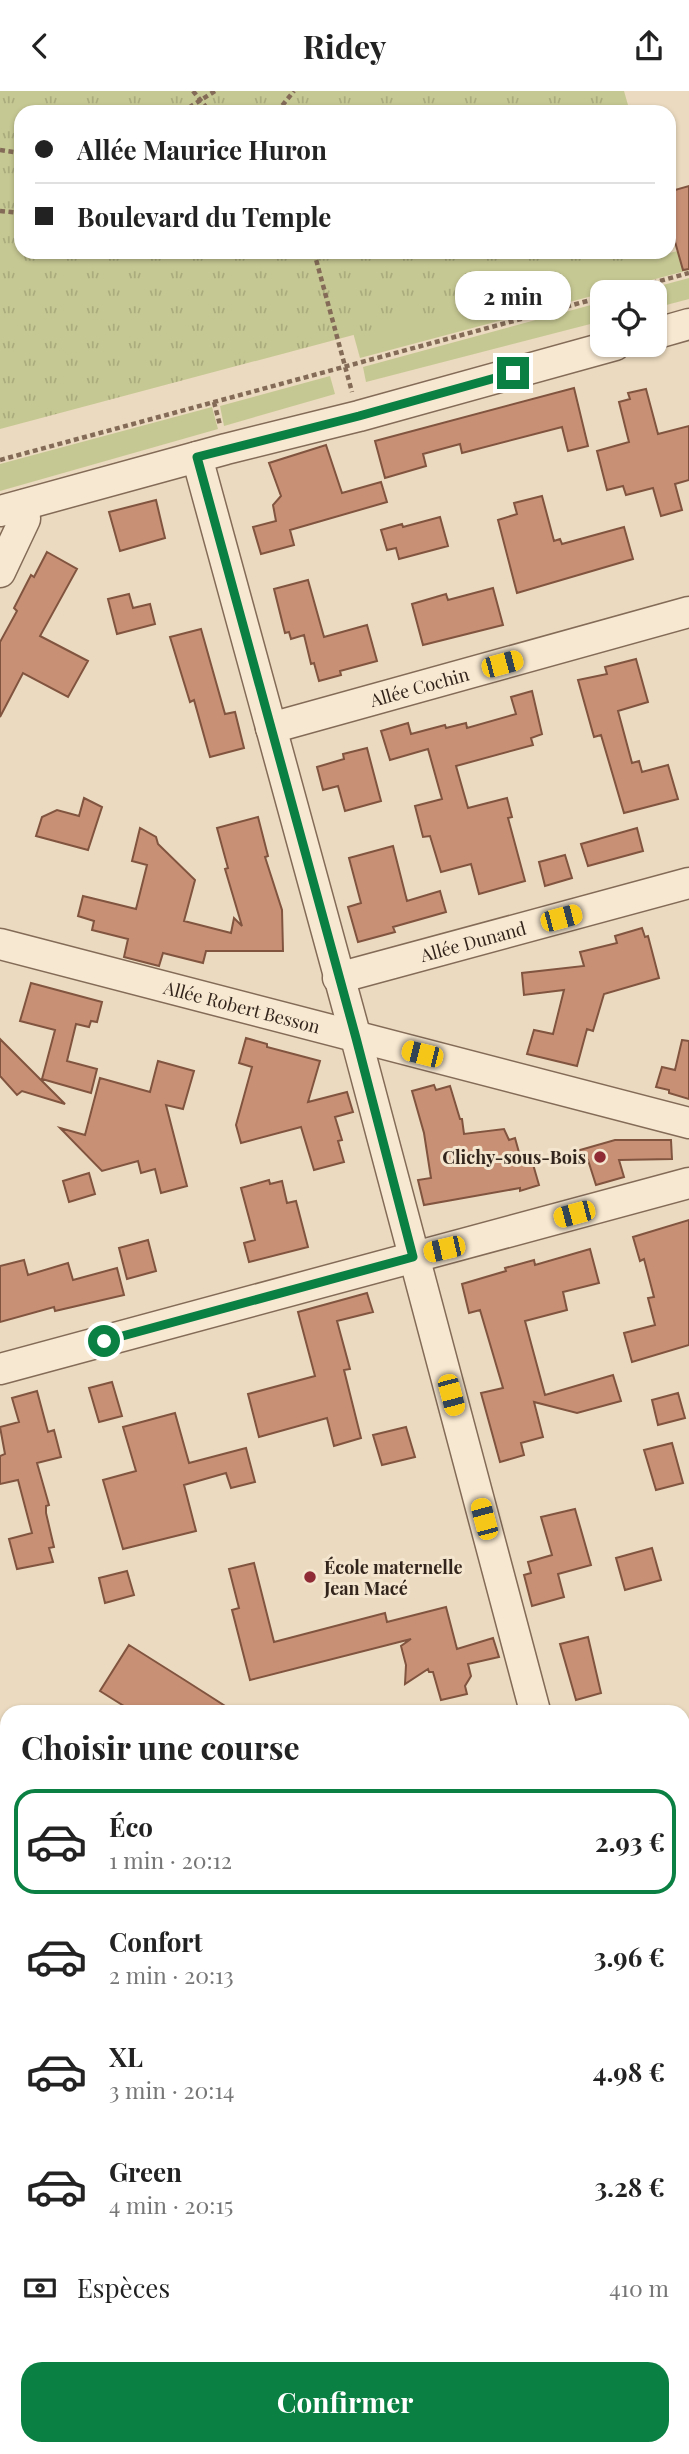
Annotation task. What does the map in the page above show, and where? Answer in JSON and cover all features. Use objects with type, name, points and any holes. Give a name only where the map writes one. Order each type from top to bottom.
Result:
[{"type":"street","points":[[667,330],[689,324]]},
{"type":"street","points":[[12,508],[590,352]]},
{"type":"street","points":[[197,457],[356,1038],[533,1705]]},
{"type":"street","points":[[0,572],[25,519],[12,508]]},
{"type":"street","name":"Allée Cochin","points":[[271,728],[689,612]]},
{"type":"street","name":"Allée Dunand","points":[[338,978],[689,883]]},
{"type":"street","name":"Allée Robert Besson","points":[[0,944],[689,1123]]},
{"type":"street","points":[[0,1370],[689,1182]]},
{"type":"path","points":[[193,91],[205,105]]},
{"type":"path","points":[[193,105],[215,91]]},
{"type":"path","points":[[283,105],[294,91]]},
{"type":"path","points":[[316,259],[359,416]]},
{"type":"path","points":[[663,280],[689,273]]},
{"type":"path","points":[[0,460],[590,300]]},
{"type":"path","points":[[214,402],[222,433]]},
{"type":"green space","points":[[0,91],[624,91],[628,105],[14,105],[14,259],[639,259],[0,429]]},
{"type":"green space","points":[[689,248],[689,270],[652,280],[590,280],[590,296],[360,358],[349,318],[321,259],[676,259],[676,251]]},
{"type":"green space","points":[[689,278],[689,299],[667,305],[667,284]]},
{"type":"green space","points":[[590,305],[590,324],[366,382],[363,367]]},
{"type":"green space","points":[[330,376],[335,394],[224,426],[220,406]]},
{"type":"green space","points":[[212,407],[218,429],[0,491],[0,464]]},
{"type":"building","points":[[689,186],[689,269],[683,270],[676,245],[676,190]]},
{"type":"building","points":[[574,388],[588,446],[568,451],[562,427],[462,453],[460,444],[423,454],[426,466],[385,478],[375,441]]},
{"type":"building","points":[[646,389],[658,434],[689,426],[689,480],[675,484],[682,510],[661,516],[653,488],[626,495],[623,486],[607,490],[597,451],[629,442],[619,402],[630,399],[628,393]]},
{"type":"building","points":[[326,445],[342,493],[381,482],[387,502],[290,530],[294,545],[261,554],[253,527],[276,521],[273,505],[281,496],[269,463]]},
{"type":"building","points":[[542,496],[554,541],[560,539],[562,544],[624,527],[633,559],[517,593],[498,520],[517,514],[514,503]]},
{"type":"building","points":[[156,500],[165,538],[120,551],[109,512]]},
{"type":"building","points":[[440,517],[448,546],[399,559],[396,548],[387,550],[381,530]]},
{"type":"building","points":[[47,552],[77,569],[40,636],[88,661],[68,697],[23,673],[0,717],[0,642],[17,611],[14,608],[31,575],[34,577]]},
{"type":"building","points":[[308,580],[324,637],[367,625],[377,661],[340,671],[341,675],[319,681],[314,663],[311,664],[304,635],[291,639],[289,632],[285,633],[274,589]]},
{"type":"building","points":[[493,588],[503,625],[423,645],[412,604],[446,594],[448,600]]},
{"type":"building","points":[[129,594],[133,608],[150,604],[155,624],[117,634],[108,599]]},
{"type":"building","points":[[201,629],[225,714],[235,712],[244,748],[210,757],[194,700],[190,702],[170,637]]},
{"type":"building","points":[[636,659],[648,702],[618,711],[632,763],[639,761],[642,772],[668,765],[678,799],[624,813],[601,735],[594,737],[578,680],[607,674],[605,667]]},
{"type":"building","points":[[532,691],[542,734],[531,738],[533,745],[456,766],[468,808],[507,798],[512,817],[508,818],[525,881],[479,894],[471,864],[441,872],[430,836],[423,837],[415,806],[442,799],[428,749],[390,760],[381,731],[408,723],[411,734],[445,725],[446,728],[466,723],[467,728],[516,714],[511,697]]},
{"type":"building","points":[[367,748],[381,801],[345,811],[338,786],[323,790],[317,767],[344,759],[343,754]]},
{"type":"building","points":[[84,798],[102,807],[88,850],[36,836],[42,817],[57,810],[79,816]]},
{"type":"building","points":[[258,817],[268,856],[265,857],[282,910],[283,951],[206,951],[203,963],[163,953],[159,966],[124,957],[128,939],[92,930],[94,921],[78,916],[83,896],[136,909],[147,865],[132,861],[140,828],[156,837],[158,844],[195,880],[184,921],[231,933],[234,918],[242,926],[225,869],[228,868],[217,828]]},
{"type":"building","points":[[637,828],[643,851],[588,866],[581,844]]},
{"type":"building","points":[[393,846],[407,901],[440,891],[446,912],[393,927],[395,932],[358,942],[348,907],[361,903],[349,858]]},
{"type":"building","points":[[565,855],[572,878],[545,886],[539,862]]},
{"type":"building","points":[[642,928],[645,937],[648,936],[659,978],[604,994],[593,1031],[587,1029],[577,1066],[527,1054],[534,1030],[553,1034],[564,990],[524,995],[522,973],[584,966],[580,952],[617,943],[615,936]]},
{"type":"building","points":[[31,983],[102,1002],[97,1022],[91,1021],[89,1027],[76,1024],[67,1061],[97,1069],[91,1093],[42,1079],[55,1030],[20,1021]]},
{"type":"building","points":[[246,1038],[267,1044],[267,1047],[320,1061],[308,1102],[347,1092],[353,1112],[335,1117],[342,1140],[338,1141],[344,1162],[314,1170],[301,1127],[241,1143],[236,1125],[252,1067],[239,1063]]},
{"type":"building","points":[[0,1039],[65,1104],[22,1091],[17,1095],[0,1076]]},
{"type":"building","points":[[682,1040],[689,1041],[689,1099],[656,1087],[662,1067],[675,1070]]},
{"type":"building","points":[[158,1061],[194,1071],[183,1109],[166,1105],[187,1186],[161,1193],[155,1169],[141,1173],[138,1161],[102,1171],[60,1128],[85,1135],[100,1078],[150,1092]]},
{"type":"building","points":[[434,1085],[436,1090],[450,1086],[462,1119],[464,1134],[504,1129],[509,1140],[515,1138],[520,1156],[530,1154],[539,1185],[520,1191],[520,1188],[424,1205],[418,1180],[431,1178],[424,1133],[412,1091]]},
{"type":"building","points":[[615,1140],[671,1140],[672,1159],[619,1160],[624,1177],[596,1185],[588,1160],[567,1161],[566,1154]]},
{"type":"building","points":[[89,1173],[95,1194],[69,1202],[63,1181]]},
{"type":"building","points":[[269,1180],[270,1184],[282,1181],[287,1203],[296,1201],[308,1247],[249,1262],[244,1243],[255,1240],[241,1188]]},
{"type":"building","points":[[689,1220],[689,1345],[632,1362],[624,1333],[655,1325],[648,1298],[654,1297],[644,1259],[640,1261],[633,1237]]},
{"type":"building","points":[[148,1240],[156,1271],[127,1279],[119,1248]]},
{"type":"building","points":[[590,1249],[599,1283],[563,1292],[567,1310],[525,1321],[545,1395],[613,1375],[621,1401],[577,1413],[534,1402],[543,1437],[521,1443],[524,1455],[500,1462],[481,1393],[503,1388],[480,1310],[469,1313],[462,1284],[534,1260],[535,1265]]},
{"type":"building","points":[[24,1260],[28,1275],[68,1263],[73,1280],[117,1268],[124,1295],[55,1311],[54,1307],[0,1322],[0,1266]]},
{"type":"building","points":[[367,1293],[373,1312],[337,1321],[350,1369],[344,1370],[361,1438],[334,1446],[327,1418],[259,1437],[248,1394],[315,1376],[298,1312]]},
{"type":"building","points":[[112,1382],[122,1416],[99,1422],[89,1388]]},
{"type":"building","points":[[37,1391],[48,1432],[54,1430],[61,1457],[37,1463],[49,1505],[46,1506],[46,1513],[54,1547],[49,1548],[53,1562],[17,1569],[9,1539],[32,1533],[18,1480],[0,1484],[0,1456],[5,1454],[0,1427],[19,1422],[12,1398]]},
{"type":"building","points":[[678,1393],[685,1418],[658,1425],[652,1400]]},
{"type":"building","points":[[175,1413],[189,1463],[246,1448],[255,1482],[231,1488],[226,1473],[184,1485],[196,1531],[123,1549],[103,1480],[136,1471],[123,1427]]},
{"type":"building","points":[[406,1427],[415,1457],[382,1465],[373,1435]]},
{"type":"building","points":[[672,1443],[683,1483],[656,1490],[644,1450]]},
{"type":"building","points":[[575,1509],[591,1565],[558,1574],[564,1597],[532,1606],[524,1575],[531,1573],[528,1562],[552,1555],[541,1517]]},
{"type":"building","points":[[652,1548],[661,1580],[625,1590],[616,1558]]},
{"type":"building","points":[[254,1563],[274,1642],[385,1613],[387,1622],[446,1607],[457,1649],[493,1638],[499,1657],[468,1664],[471,1676],[465,1686],[467,1694],[441,1700],[433,1672],[428,1669],[405,1684],[406,1665],[401,1646],[411,1639],[250,1680],[232,1610],[239,1608],[229,1569]]},
{"type":"building","points":[[127,1571],[134,1595],[105,1603],[99,1578]]},
{"type":"building","points":[[588,1637],[601,1693],[576,1700],[560,1644]]},
{"type":"building","points":[[129,1645],[224,1705],[122,1705],[100,1691]]},
{"type":"place","name":"Clichy-sous-Bois","points":[[600,1157]]},
{"type":"place","name":"École maternelle Jean Macé","points":[[310,1577]]},
{"type":"route","points":[[104,1341],[413,1257],[197,457],[513,373]]}]
